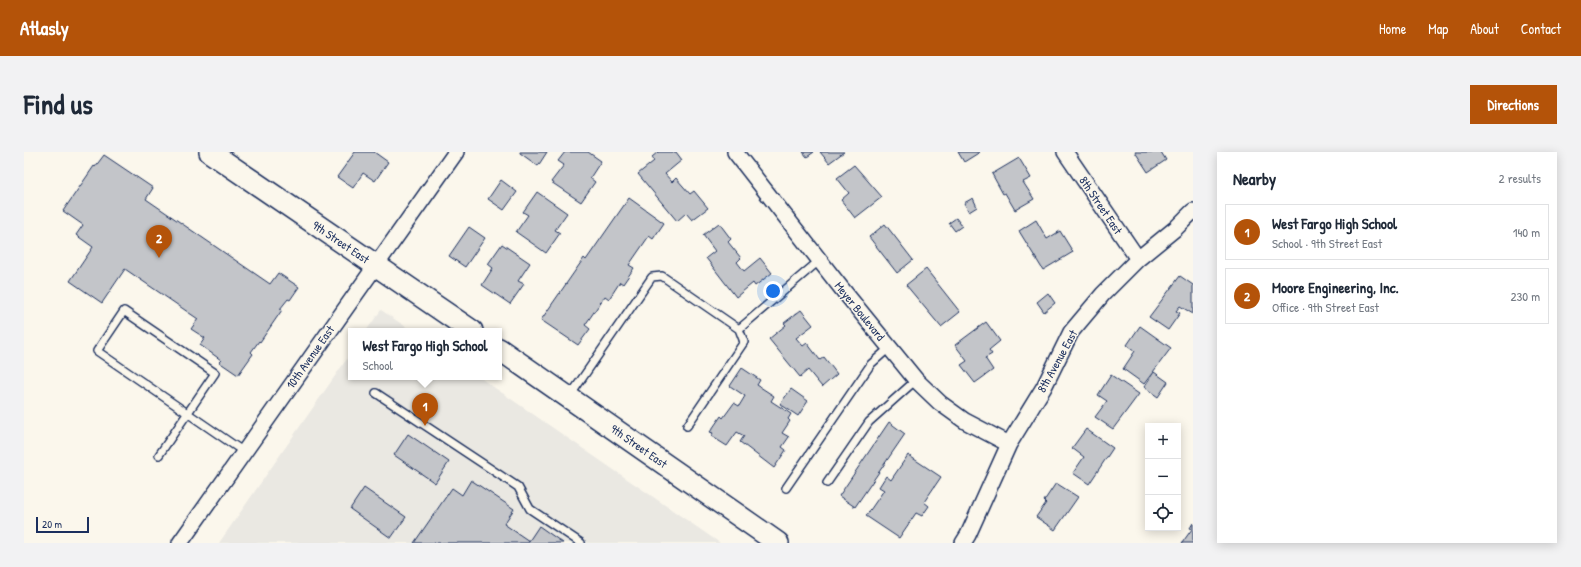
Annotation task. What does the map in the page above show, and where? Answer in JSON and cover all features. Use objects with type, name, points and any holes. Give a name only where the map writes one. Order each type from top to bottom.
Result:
[{"type":"main road","name":"9th Street East","points":[[210,152],[468,328]]},
{"type":"main road","name":"9th Street East","points":[[502,351],[778,543]]},
{"type":"street","name":"10th Avenue East","points":[[180,543],[456,152]]},
{"type":"street","name":"Meyer Boulevard","points":[[735,152],[916,380],[940,403],[965,421],[1009,444]]},
{"type":"street","name":"8th Street East","points":[[1065,152],[1138,259]]},
{"type":"street","name":"8th Avenue East","points":[[963,543],[1009,444],[1044,387],[1071,332],[1103,294],[1138,259],[1176,228],[1193,211]]},
{"type":"lane","points":[[739,329],[820,260]]},
{"type":"lane","points":[[569,397],[652,277],[662,276],[739,329],[744,342],[687,426]]},
{"type":"lane","points":[[159,455],[188,413],[215,373],[124,311],[97,351],[188,413],[244,452]]},
{"type":"lane","points":[[786,488],[871,364],[890,348]]},
{"type":"lane","points":[[827,483],[869,422],[916,380]]},
{"type":"lane","points":[[376,393],[518,487],[530,509],[582,543]]},
{"type":"shaded area","points":[[381,310],[408,328],[368,328]]},
{"type":"shaded area","points":[[348,357],[348,380],[483,380],[720,543],[219,543]]},
{"type":"building","points":[[355,152],[374,152],[388,162],[375,181],[363,173],[353,188],[337,177]]},
{"type":"building","points":[[520,152],[547,152],[538,166]]},
{"type":"building","points":[[565,152],[588,152],[601,161],[590,178],[595,182],[581,202],[551,182],[564,165],[558,161]]},
{"type":"building","points":[[658,152],[676,152],[682,160],[665,174],[672,182],[676,178],[690,194],[694,191],[708,208],[692,220],[686,213],[677,221],[638,174],[654,161],[652,157]]},
{"type":"building","points":[[803,152],[814,152],[807,157]]},
{"type":"building","points":[[820,152],[844,152],[829,163]]},
{"type":"building","points":[[958,152],[980,152],[964,162]]},
{"type":"building","points":[[1135,152],[1161,152],[1166,160],[1148,172]]},
{"type":"building","points":[[104,155],[153,188],[146,199],[270,284],[278,273],[299,287],[290,300],[288,299],[280,309],[282,310],[260,342],[259,341],[251,352],[253,354],[238,375],[219,362],[221,360],[200,345],[205,338],[191,329],[198,319],[125,269],[102,303],[70,281],[93,247],[76,235],[83,225],[63,211],[94,166],[95,167]]},
{"type":"building","points":[[1019,158],[1031,178],[1023,182],[1034,199],[1015,210],[1005,193],[1003,194],[992,174]]},
{"type":"building","points":[[854,165],[882,197],[855,218],[841,200],[849,193],[837,178]]},
{"type":"building","points":[[501,180],[517,192],[504,210],[488,199]]},
{"type":"building","points":[[537,192],[567,213],[555,230],[560,233],[546,253],[516,232],[528,215],[523,212]]},
{"type":"building","points":[[629,198],[664,223],[653,239],[649,236],[629,265],[634,268],[623,284],[620,282],[609,299],[605,296],[585,325],[590,329],[578,345],[541,320],[584,258],[586,260]]},
{"type":"building","points":[[973,198],[977,207],[969,212],[964,203]]},
{"type":"building","points":[[956,218],[962,226],[955,231],[949,223]]},
{"type":"building","points":[[1036,220],[1047,239],[1060,231],[1073,252],[1043,270],[1019,231]]},
{"type":"building","points":[[719,223],[731,239],[728,242],[741,258],[737,262],[744,271],[760,258],[772,273],[755,286],[753,283],[736,297],[706,258],[715,251],[703,235]]},
{"type":"building","points":[[885,224],[913,260],[897,273],[869,237]]},
{"type":"building","points":[[469,227],[485,238],[465,267],[449,256]]},
{"type":"building","points":[[502,244],[530,263],[518,281],[524,284],[510,304],[482,285],[493,268],[488,264]]},
{"type":"building","points":[[926,269],[960,312],[941,327],[906,285]]},
{"type":"building","points":[[1180,276],[1193,285],[1193,314],[1180,306],[1176,311],[1180,313],[1168,330],[1149,317]]},
{"type":"building","points":[[1048,293],[1055,303],[1044,312],[1037,302]]},
{"type":"building","points":[[801,310],[813,325],[796,338],[803,346],[807,343],[820,360],[824,357],[837,374],[822,387],[808,370],[800,377],[769,339],[786,325],[784,323]]},
{"type":"building","points":[[986,322],[1000,341],[989,350],[992,354],[985,358],[993,370],[975,383],[961,365],[967,361],[955,345]]},
{"type":"building","points":[[1140,326],[1171,348],[1144,384],[1123,369],[1135,351],[1127,345]]},
{"type":"building","points":[[742,368],[760,380],[757,385],[774,396],[771,401],[791,414],[788,419],[790,421],[782,433],[789,437],[782,447],[786,450],[774,468],[740,442],[744,436],[737,432],[727,446],[711,436],[713,433],[710,432],[721,416],[723,418],[734,403],[739,406],[745,396],[730,386]]},
{"type":"building","points":[[1154,372],[1168,382],[1158,397],[1144,387]]},
{"type":"building","points":[[1111,375],[1139,394],[1113,429],[1095,417],[1107,401],[1098,395]]},
{"type":"building","points":[[791,389],[808,401],[798,416],[780,404]]},
{"type":"building","points":[[889,422],[905,434],[855,507],[839,496]]},
{"type":"building","points":[[1086,429],[1113,448],[1089,484],[1073,473],[1084,457],[1072,448]]},
{"type":"building","points":[[408,434],[449,462],[435,483],[394,455]]},
{"type":"building","points":[[908,455],[941,477],[924,502],[929,506],[922,516],[916,513],[899,538],[866,516],[884,490],[879,487],[886,476],[891,480]]},
{"type":"building","points":[[471,480],[514,509],[504,524],[529,541],[539,526],[563,543],[414,543],[452,488],[462,495]]},
{"type":"building","points":[[1056,483],[1078,497],[1055,530],[1036,517],[1046,503],[1044,501]]},
{"type":"building","points":[[364,488],[406,517],[391,538],[350,509]]},
{"type":"building","points":[[1193,523],[1193,543],[1182,543],[1192,529],[1190,528]]},
{"type":"place","name":"Moore Engineering, Inc.","points":[[159,258]]},
{"type":"place","name":"West Fargo High School","points":[[425,426]]}]
